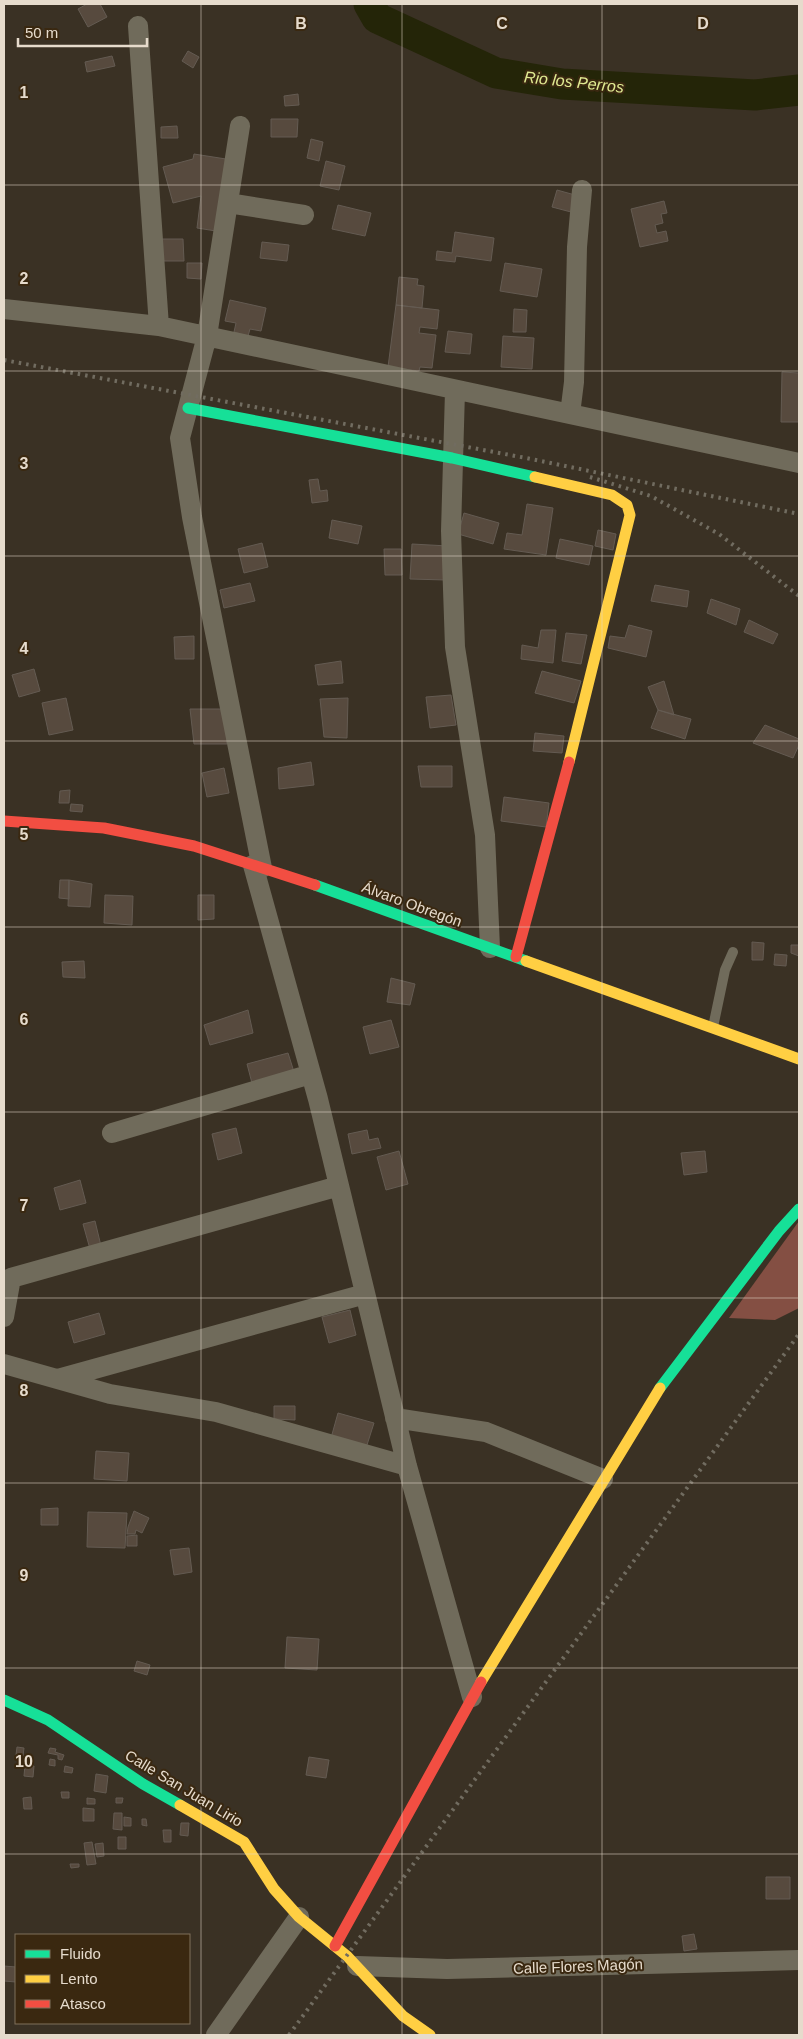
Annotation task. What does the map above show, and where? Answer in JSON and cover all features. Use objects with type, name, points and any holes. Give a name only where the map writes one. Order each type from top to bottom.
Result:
[{"type":"street","points":[[138,26],[160,326]]},
{"type":"street","points":[[240,126],[207,336],[180,438],[192,517],[258,866],[407,1466],[472,1697]]},
{"type":"street","points":[[570,414],[574,382],[577,247],[582,190]]},
{"type":"street","points":[[228,203],[304,215]]},
{"type":"street","points":[[4,308],[160,326],[455,391],[799,463]]},
{"type":"street","points":[[455,391],[451,531],[456,647],[485,835],[490,948]]},
{"type":"street","points":[[188,408],[452,458],[612,495],[627,506],[630,516],[558,806],[516,957]]},
{"type":"street","name":"Álvaro Obregón","points":[[4,821],[104,828],[194,846],[258,866],[799,1059]]},
{"type":"street","points":[[112,1133],[311,1074]]},
{"type":"street","points":[[4,1318],[11,1278],[339,1186]]},
{"type":"street","points":[[335,1946],[472,1697],[654,1394],[779,1231],[799,1209]]},
{"type":"street","points":[[58,1379],[365,1294]]},
{"type":"street","points":[[4,1364],[110,1394],[216,1412],[407,1466]]},
{"type":"street","points":[[395,1418],[486,1432],[603,1479]]},
{"type":"street","name":"Calle San Juan Lirio","points":[[4,1700],[48,1720],[143,1784],[244,1842],[274,1889],[299,1917],[357,1966],[403,2016],[430,2035]]},
{"type":"street","points":[[216,2035],[299,1917]]},
{"type":"street","name":"Calle Flores Magón","points":[[357,1966],[447,1969],[799,1960]]},
{"type":"lane","points":[[712,1028],[725,970],[733,952]]},
{"type":"shaded area","points":[[799,1221],[799,1308],[775,1320],[729,1318]]},
{"type":"building","points":[[87,4],[100,4],[107,17],[88,27],[78,9]]},
{"type":"building","points":[[188,51],[199,57],[193,68],[182,61]]},
{"type":"building","points":[[112,56],[115,66],[87,72],[85,62]]},
{"type":"building","points":[[298,94],[299,105],[285,106],[284,96]]},
{"type":"building","points":[[271,119],[298,119],[297,137],[271,137]]},
{"type":"building","points":[[177,126],[178,138],[161,138],[161,127]]},
{"type":"building","points":[[311,139],[323,142],[319,161],[307,158]]},
{"type":"building","points":[[194,154],[226,159],[216,231],[197,228],[201,196],[173,203],[163,167],[193,159]]},
{"type":"building","points":[[326,161],[345,166],[339,190],[320,186]]},
{"type":"building","points":[[557,190],[575,195],[571,212],[552,207]]},
{"type":"building","points":[[664,201],[667,213],[661,214],[663,223],[655,225],[657,233],[666,231],[668,241],[640,247],[631,209]]},
{"type":"building","points":[[338,205],[371,213],[365,236],[332,229]]},
{"type":"building","points":[[455,232],[494,238],[491,261],[456,256],[455,262],[436,260],[437,251],[452,253]]},
{"type":"building","points":[[162,239],[183,239],[184,261],[162,261]]},
{"type":"building","points":[[262,242],[289,245],[287,261],[260,258]]},
{"type":"building","points":[[187,263],[202,263],[201,279],[187,278]]},
{"type":"building","points":[[505,263],[542,269],[537,297],[500,291]]},
{"type":"building","points":[[399,277],[418,279],[417,285],[424,286],[422,308],[396,305]]},
{"type":"building","points":[[230,300],[266,308],[261,331],[250,329],[248,336],[234,332],[236,323],[225,321]]},
{"type":"building","points":[[396,305],[439,310],[437,329],[420,327],[419,333],[436,335],[432,368],[420,367],[419,371],[388,367]]},
{"type":"building","points":[[514,309],[527,310],[526,332],[513,332]]},
{"type":"building","points":[[448,331],[472,334],[470,354],[445,352]]},
{"type":"building","points":[[503,336],[534,338],[532,369],[501,367]]},
{"type":"building","points":[[782,372],[799,373],[799,422],[781,422]]},
{"type":"building","points":[[318,479],[320,491],[327,490],[328,501],[312,503],[309,480]]},
{"type":"building","points":[[527,504],[553,508],[546,555],[504,549],[507,533],[522,535]]},
{"type":"building","points":[[464,513],[499,523],[493,544],[458,534]]},
{"type":"building","points":[[332,520],[362,526],[358,544],[329,538]]},
{"type":"building","points":[[598,530],[616,534],[613,550],[595,546]]},
{"type":"building","points":[[560,539],[593,546],[589,565],[556,558]]},
{"type":"building","points":[[262,543],[268,567],[244,573],[238,549]]},
{"type":"building","points":[[412,544],[448,546],[446,580],[410,579]]},
{"type":"building","points":[[384,549],[401,549],[402,575],[385,575]]},
{"type":"building","points":[[250,583],[255,601],[224,608],[220,590]]},
{"type":"building","points":[[655,585],[689,591],[687,607],[651,601]]},
{"type":"building","points":[[711,599],[740,609],[736,625],[707,613]]},
{"type":"building","points":[[749,620],[778,634],[773,644],[744,632]]},
{"type":"building","points":[[629,625],[652,631],[646,657],[608,648],[610,636],[625,638]]},
{"type":"building","points":[[541,630],[556,630],[553,663],[521,659],[522,645],[538,648]]},
{"type":"building","points":[[566,633],[587,635],[581,664],[562,661]]},
{"type":"building","points":[[194,636],[194,659],[175,659],[174,637]]},
{"type":"building","points":[[341,661],[343,683],[318,685],[315,665]]},
{"type":"building","points":[[34,669],[40,691],[19,697],[12,675]]},
{"type":"building","points":[[542,671],[581,681],[574,703],[535,693]]},
{"type":"building","points":[[664,681],[674,715],[658,710],[648,687]]},
{"type":"building","points":[[451,695],[456,725],[430,728],[426,697]]},
{"type":"building","points":[[66,698],[73,730],[49,735],[42,703]]},
{"type":"building","points":[[348,698],[347,738],[324,737],[320,699]]},
{"type":"building","points":[[190,709],[225,709],[227,744],[194,744]]},
{"type":"building","points":[[658,710],[691,719],[685,739],[651,728]]},
{"type":"building","points":[[765,725],[799,739],[799,745],[793,758],[753,743]]},
{"type":"building","points":[[535,733],[564,736],[562,753],[533,751]]},
{"type":"building","points":[[311,762],[314,785],[279,789],[278,768]]},
{"type":"building","points":[[418,766],[452,766],[452,787],[421,787]]},
{"type":"building","points":[[224,768],[229,793],[207,797],[202,773]]},
{"type":"building","points":[[70,790],[69,803],[59,803],[60,791]]},
{"type":"building","points":[[504,797],[549,803],[546,827],[501,821]]},
{"type":"building","points":[[71,804],[83,805],[82,812],[70,811]]},
{"type":"building","points":[[60,880],[69,880],[69,899],[59,898]]},
{"type":"building","points":[[69,880],[92,884],[90,907],[68,906]]},
{"type":"building","points":[[105,895],[133,896],[132,925],[104,923]]},
{"type":"building","points":[[198,895],[214,895],[214,919],[198,920]]},
{"type":"building","points":[[752,942],[764,943],[763,960],[752,960]]},
{"type":"building","points":[[791,945],[799,945],[799,956],[791,953]]},
{"type":"building","points":[[775,954],[787,955],[786,966],[774,965]]},
{"type":"building","points":[[84,961],[85,978],[63,977],[62,962]]},
{"type":"building","points":[[391,978],[415,984],[410,1005],[387,1002]]},
{"type":"building","points":[[248,1010],[253,1033],[210,1045],[204,1025]]},
{"type":"building","points":[[391,1020],[399,1047],[370,1054],[363,1027]]},
{"type":"building","points":[[288,1053],[295,1075],[253,1087],[247,1064]]},
{"type":"building","points":[[236,1128],[242,1153],[218,1160],[212,1134]]},
{"type":"building","points":[[367,1130],[369,1140],[378,1138],[381,1148],[352,1154],[348,1134]]},
{"type":"building","points":[[399,1151],[408,1184],[386,1190],[377,1157]]},
{"type":"building","points":[[705,1151],[707,1172],[684,1175],[681,1153]]},
{"type":"building","points":[[80,1180],[86,1203],[60,1210],[54,1188]]},
{"type":"building","points":[[95,1221],[101,1246],[90,1249],[83,1224]]},
{"type":"building","points":[[350,1310],[356,1335],[329,1343],[322,1317]]},
{"type":"building","points":[[99,1313],[105,1334],[74,1343],[68,1322]]},
{"type":"building","points":[[274,1406],[295,1406],[295,1420],[274,1419]]},
{"type":"building","points":[[338,1413],[374,1423],[366,1448],[331,1438]]},
{"type":"building","points":[[96,1451],[129,1453],[127,1481],[94,1479]]},
{"type":"building","points":[[58,1508],[58,1525],[41,1525],[41,1509]]},
{"type":"building","points":[[134,1511],[149,1518],[142,1533],[136,1530],[135,1534],[127,1534],[128,1527]]},
{"type":"building","points":[[88,1512],[127,1513],[125,1548],[87,1547]]},
{"type":"building","points":[[137,1535],[137,1546],[127,1546],[127,1536]]},
{"type":"building","points":[[189,1548],[192,1572],[174,1575],[170,1550]]},
{"type":"building","points":[[287,1637],[319,1639],[317,1670],[285,1668]]},
{"type":"building","points":[[137,1661],[150,1665],[147,1675],[134,1671]]},
{"type":"building","points":[[17,1747],[24,1748],[23,1756],[16,1755]]},
{"type":"building","points":[[50,1748],[56,1749],[55,1752],[64,1755],[62,1760],[58,1759],[58,1755],[48,1753]]},
{"type":"building","points":[[309,1757],[329,1760],[326,1778],[306,1775]]},
{"type":"building","points":[[50,1759],[55,1760],[55,1766],[49,1765]]},
{"type":"building","points":[[25,1765],[34,1766],[33,1777],[24,1776]]},
{"type":"building","points":[[65,1766],[73,1768],[72,1773],[64,1772]]},
{"type":"building","points":[[96,1774],[108,1776],[106,1793],[94,1791]]},
{"type":"building","points":[[61,1792],[69,1792],[69,1798],[62,1798]]},
{"type":"building","points":[[31,1797],[32,1809],[24,1809],[23,1798]]},
{"type":"building","points":[[87,1798],[95,1799],[95,1804],[87,1804]]},
{"type":"building","points":[[116,1798],[123,1798],[122,1803],[116,1803]]},
{"type":"building","points":[[83,1808],[94,1809],[94,1821],[83,1821]]},
{"type":"building","points":[[114,1813],[122,1813],[122,1830],[113,1829]]},
{"type":"building","points":[[124,1817],[131,1818],[131,1826],[124,1826]]},
{"type":"building","points":[[142,1819],[146,1819],[147,1826],[142,1825]]},
{"type":"building","points":[[181,1823],[189,1823],[188,1836],[180,1835]]},
{"type":"building","points":[[163,1830],[171,1830],[171,1842],[164,1842]]},
{"type":"building","points":[[118,1837],[126,1837],[126,1849],[118,1849]]},
{"type":"building","points":[[92,1842],[96,1864],[87,1865],[84,1843]]},
{"type":"building","points":[[103,1843],[104,1856],[97,1857],[95,1844]]},
{"type":"building","points":[[70,1864],[79,1864],[79,1867],[71,1868]]},
{"type":"building","points":[[766,1877],[790,1877],[790,1899],[766,1899]]},
{"type":"building","points":[[694,1934],[697,1949],[684,1951],[682,1936]]},
{"type":"building","points":[[4,1966],[15,1967],[15,1982],[4,1981]]},
{"type":"waterway","name":"Rio los Perros","points":[[369,4],[377,18],[496,73],[562,84],[755,95],[799,90]]},
{"type":"railway","points":[[4,360],[526,458],[799,514]]},
{"type":"railway","points":[[590,477],[651,496],[719,534],[799,596]]},
{"type":"railway","points":[[289,2035],[799,1334]]},
{"type":"traffic: fast","points":[[188,408],[452,458],[535,477]]},
{"type":"traffic: fast","points":[[315,885],[526,961]]},
{"type":"traffic: fast","points":[[660,1388],[779,1231],[799,1209]]},
{"type":"traffic: fast","points":[[4,1700],[48,1720],[143,1784],[180,1805]]},
{"type":"traffic: slow","points":[[535,477],[612,495],[627,505],[630,515],[569,762]]},
{"type":"traffic: slow","points":[[526,961],[799,1059]]},
{"type":"traffic: slow","points":[[481,1682],[660,1388]]},
{"type":"traffic: slow","points":[[180,1805],[244,1842],[274,1889],[299,1917],[347,1956],[403,2016],[430,2035]]},
{"type":"traffic: jam","points":[[516,957],[569,762]]},
{"type":"traffic: jam","points":[[4,821],[104,828],[194,846],[315,885]]},
{"type":"traffic: jam","points":[[335,1946],[481,1682]]}]
